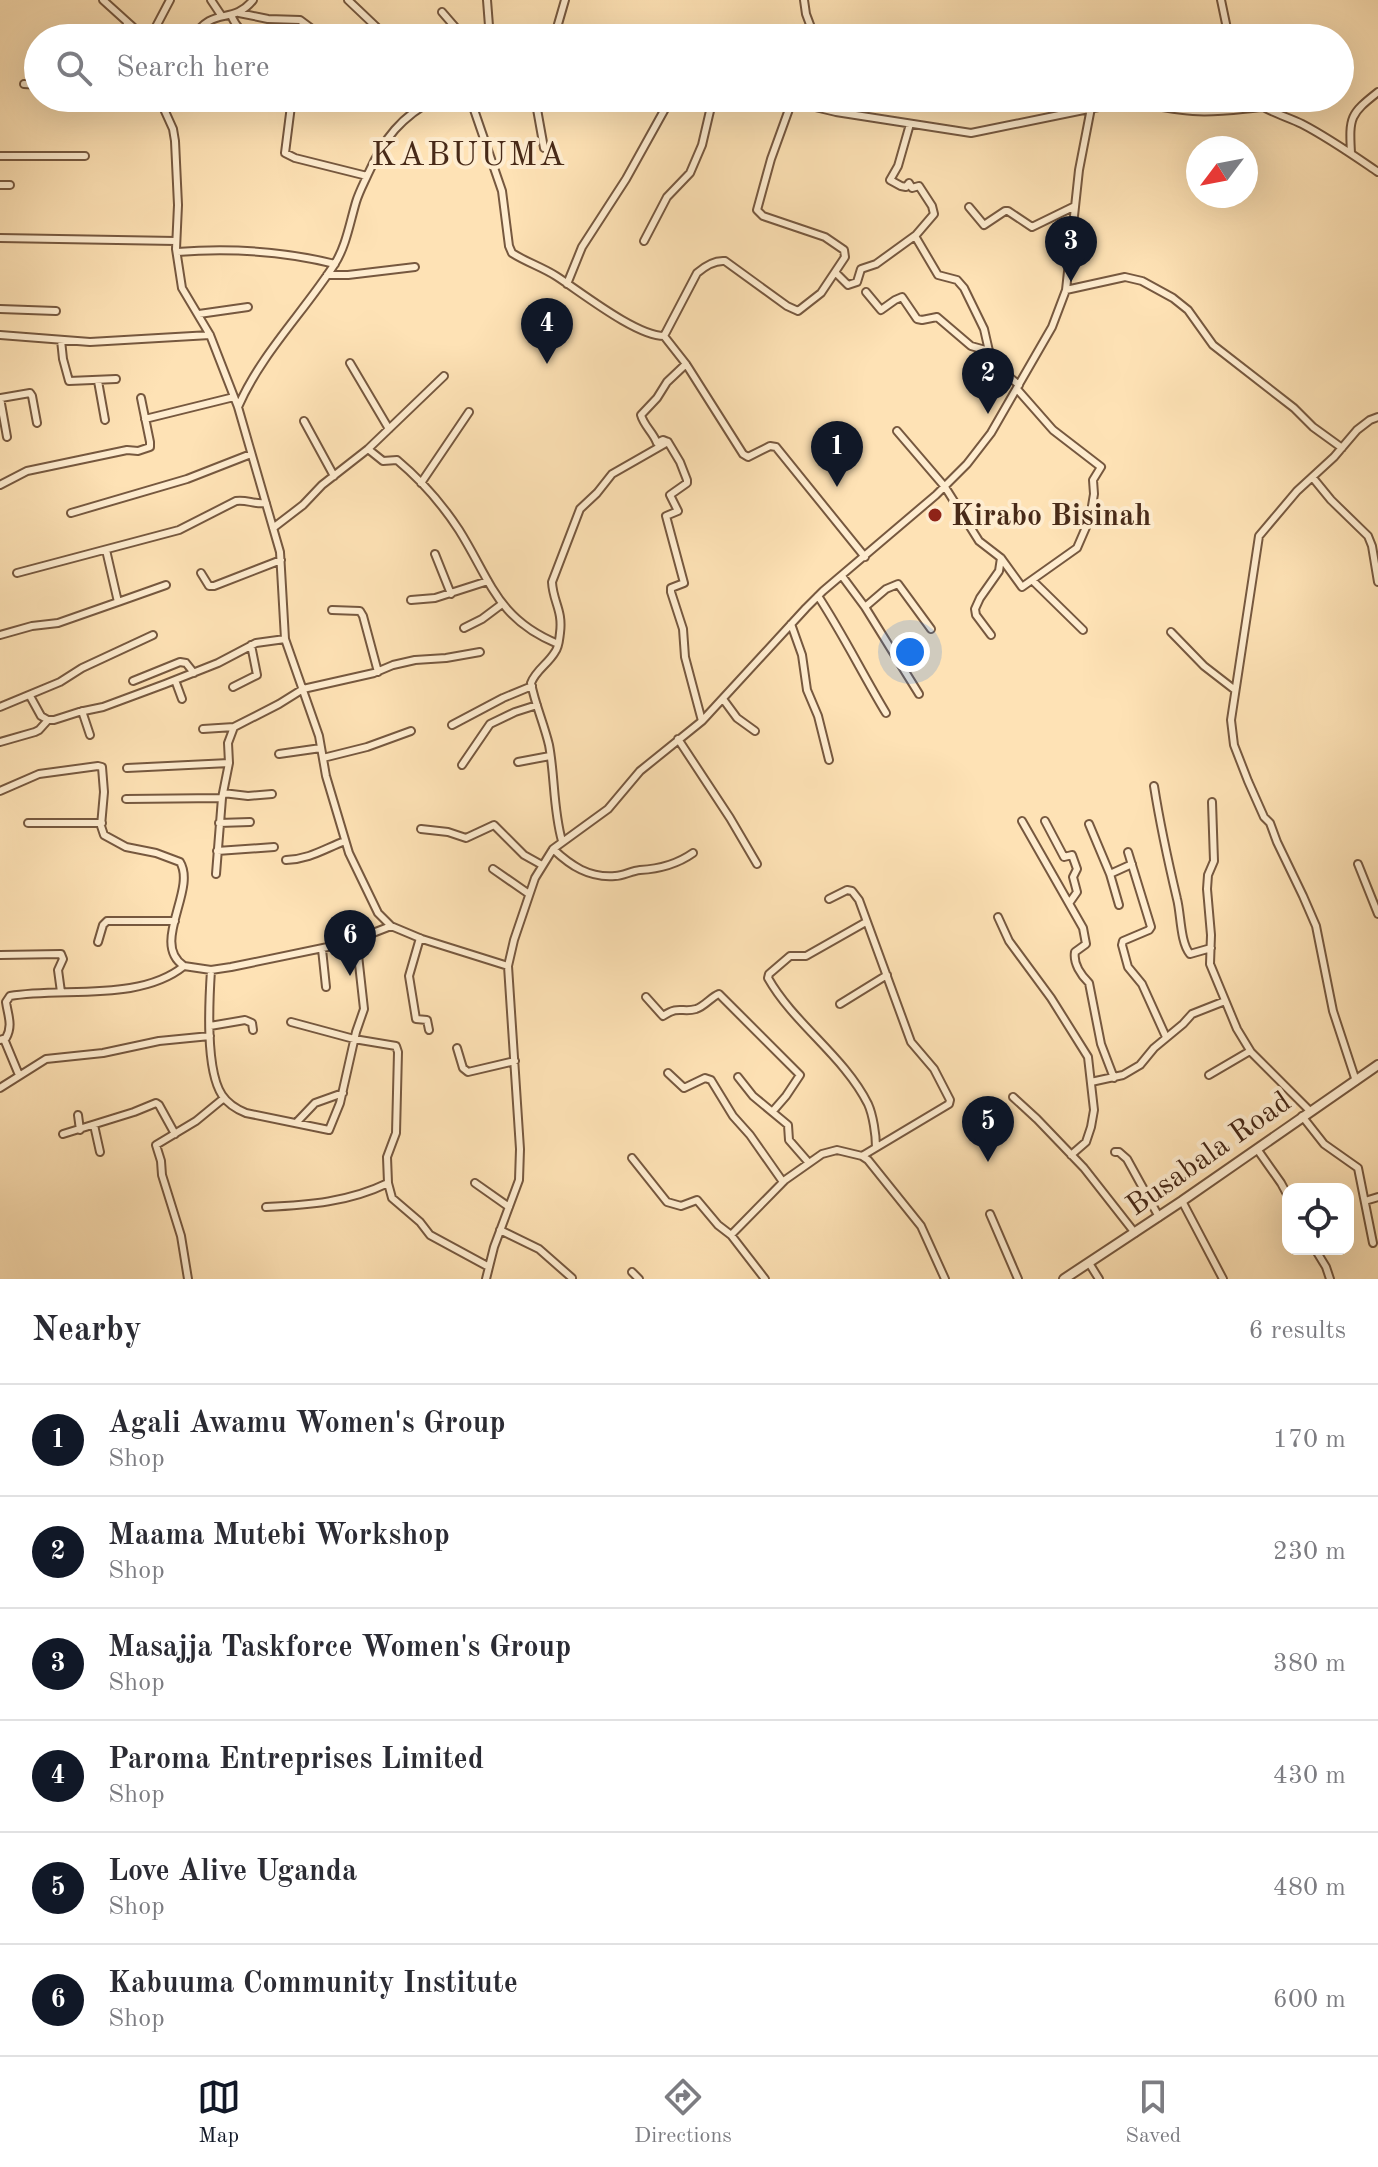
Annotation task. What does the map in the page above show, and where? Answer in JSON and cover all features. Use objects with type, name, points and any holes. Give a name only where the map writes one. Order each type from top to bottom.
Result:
[{"type":"street","points":[[103,0],[128,23]]},
{"type":"street","points":[[155,24],[170,0]]},
{"type":"street","points":[[211,0],[221,15]]},
{"type":"street","points":[[235,14],[245,10],[253,0]]},
{"type":"street","points":[[348,0],[373,24]]},
{"type":"street","points":[[487,0],[489,24]]},
{"type":"street","points":[[558,24],[565,0]]},
{"type":"street","points":[[804,0],[810,24]]},
{"type":"street","points":[[1221,0],[1226,24]]},
{"type":"street","points":[[442,12],[452,24]]},
{"type":"street","points":[[235,14],[238,24]]},
{"type":"street","points":[[205,24],[221,15],[235,14],[300,20],[305,24]]},
{"type":"street","points":[[1351,153],[1350,122],[1353,115],[1378,92]]},
{"type":"street","points":[[165,112],[175,141],[176,241],[182,288],[210,335],[238,407],[281,560],[285,639],[321,748],[326,776],[353,862],[378,913],[391,926],[508,966]]},
{"type":"street","points":[[290,112],[285,153],[367,176]]},
{"type":"street","points":[[238,407],[246,387],[268,353],[335,264],[358,195],[382,145],[390,133],[414,112]]},
{"type":"street","points":[[475,112],[502,191],[510,250],[626,321],[664,336],[686,364],[743,454],[748,457],[770,446],[776,447],[865,557]]},
{"type":"street","points":[[538,112],[544,148]]},
{"type":"street","points":[[567,284],[582,247],[626,179],[663,112]]},
{"type":"street","points":[[644,241],[667,197],[690,173],[702,145],[710,112]]},
{"type":"street","points":[[664,336],[693,279],[704,266],[725,261],[793,310],[803,308],[821,293],[845,257],[844,250],[831,240],[763,216],[757,210],[788,112]]},
{"type":"street","points":[[836,112],[952,131],[983,132],[1070,112]]},
{"type":"street","points":[[486,1279],[520,1170],[508,966],[529,894],[542,865],[553,849],[608,809],[634,777],[702,721],[818,596],[945,487],[980,449],[1052,327],[1066,290],[1081,150],[1090,112]]},
{"type":"street","points":[[1274,112],[1299,122],[1378,172]]},
{"type":"street","points":[[836,273],[848,285],[857,282],[861,269],[876,264],[915,236],[933,216],[934,209],[919,186],[912,188],[909,183],[906,187],[901,186],[890,180],[898,166],[910,124]]},
{"type":"street","points":[[0,156],[85,156]]},
{"type":"street","points":[[0,185],[10,185]]},
{"type":"street","points":[[969,207],[984,225],[1008,211],[1032,227],[1075,206]]},
{"type":"street","points":[[897,431],[945,487],[979,541],[1001,558],[1021,586],[1033,581],[1081,542],[1090,518],[1093,480],[1101,467],[1053,430],[1002,371],[989,351],[984,329],[964,288],[957,280],[938,275],[915,236]]},
{"type":"street","points":[[0,238],[176,241]]},
{"type":"street","points":[[177,252],[213,249],[241,251],[303,256],[335,264]]},
{"type":"street","points":[[327,275],[415,267]]},
{"type":"street","points":[[1066,290],[1114,278],[1134,278],[1173,298],[1193,315],[1213,345],[1342,448]]},
{"type":"street","points":[[866,292],[881,310],[902,297],[917,319],[937,317],[966,342],[989,351]]},
{"type":"street","points":[[199,314],[248,307]]},
{"type":"street","points":[[0,309],[56,311]]},
{"type":"street","points":[[0,335],[90,342],[210,335]]},
{"type":"street","points":[[61,340],[69,381],[116,379]]},
{"type":"street","points":[[350,363],[389,429]]},
{"type":"street","points":[[686,364],[641,415],[643,424],[655,436],[657,443],[663,440],[668,442],[687,480],[670,495],[678,511],[666,516],[684,583],[674,585],[671,592],[683,629],[685,657],[702,721]]},
{"type":"street","points":[[273,528],[368,449],[444,376]]},
{"type":"street","points":[[98,381],[105,420]]},
{"type":"street","points":[[7,437],[1,398],[30,393],[37,423]]},
{"type":"street","points":[[145,419],[234,397]]},
{"type":"street","points":[[0,485],[27,471],[150,447],[141,398]]},
{"type":"street","points":[[421,483],[469,412]]},
{"type":"street","points":[[1356,1081],[1333,1011],[1316,926],[1272,827],[1256,799],[1234,745],[1231,720],[1259,536],[1297,491],[1361,426],[1378,417]]},
{"type":"street","points":[[304,421],[334,476]]},
{"type":"street","points":[[562,841],[550,756],[532,686],[534,677],[558,644],[562,618],[552,582],[580,509],[612,474],[668,442]]},
{"type":"street","points":[[368,449],[383,461],[397,460],[421,483],[459,530],[502,604],[525,626],[558,644]]},
{"type":"street","points":[[71,513],[187,479],[251,454]]},
{"type":"street","points":[[1313,478],[1368,536],[1378,582]]},
{"type":"street","points":[[17,573],[179,530],[236,501],[259,505],[266,503]]},
{"type":"street","points":[[106,550],[118,602]]},
{"type":"street","points":[[435,554],[451,594]]},
{"type":"street","points":[[991,635],[975,609],[999,571],[1001,558]]},
{"type":"street","points":[[201,573],[209,586],[214,586],[281,560]]},
{"type":"street","points":[[842,576],[919,694]]},
{"type":"street","points":[[411,600],[435,598],[488,581]]},
{"type":"street","points":[[1033,581],[1083,630]]},
{"type":"street","points":[[865,607],[898,584],[931,629]]},
{"type":"street","points":[[0,635],[58,623],[166,585]]},
{"type":"street","points":[[818,596],[886,713]]},
{"type":"street","points":[[464,628],[478,622],[502,604]]},
{"type":"street","points":[[332,610],[360,611],[378,672]]},
{"type":"street","points":[[791,624],[829,760]]},
{"type":"street","points":[[1171,632],[1204,666],[1235,690]]},
{"type":"street","points":[[0,707],[60,682],[82,668],[153,635]]},
{"type":"street","points":[[30,696],[41,716],[54,720],[103,707],[194,673],[251,645],[285,639]]},
{"type":"street","points":[[233,687],[257,675],[251,645]]},
{"type":"street","points":[[203,729],[234,727],[303,689],[415,660],[480,652]]},
{"type":"street","points":[[133,681],[180,662],[186,663],[194,673]]},
{"type":"street","points":[[175,680],[182,699]]},
{"type":"street","points":[[452,725],[532,686]]},
{"type":"street","points":[[723,699],[737,718],[755,731]]},
{"type":"street","points":[[462,765],[490,724],[537,705]]},
{"type":"street","points":[[82,711],[90,735]]},
{"type":"street","points":[[0,742],[39,730],[48,720]]},
{"type":"street","points":[[216,874],[222,796],[229,763],[228,743],[234,727]]},
{"type":"street","points":[[323,758],[411,731]]},
{"type":"street","points":[[678,739],[757,864]]},
{"type":"street","points":[[279,754],[321,748]]},
{"type":"street","points":[[518,762],[550,756]]},
{"type":"street","points":[[127,768],[229,763]]},
{"type":"street","points":[[0,791],[39,774],[101,766],[104,835],[126,847],[180,862],[184,869],[171,947],[174,958],[184,966],[211,970],[322,949],[391,926]]},
{"type":"street","points":[[1154,786],[1184,945],[1190,954],[1211,948]]},
{"type":"street","points":[[126,799],[272,794]]},
{"type":"street","points":[[1212,802],[1214,861],[1208,875],[1207,889],[1210,964],[1237,1029],[1250,1051],[1306,1114],[1324,1144],[1358,1168],[1373,1243]]},
{"type":"street","points":[[1022,821],[1083,928],[1085,945],[1075,952],[1074,958],[1082,976],[1089,983],[1101,1044],[1114,1078]]},
{"type":"street","points":[[1045,821],[1064,857],[1072,855],[1077,869],[1073,877],[1077,892],[1070,902]]},
{"type":"street","points":[[219,823],[250,822]]},
{"type":"street","points":[[28,823],[102,823]]},
{"type":"street","points":[[1089,824],[1119,905]]},
{"type":"street","points":[[421,829],[466,838],[494,825],[524,855],[542,865]]},
{"type":"street","points":[[286,860],[317,855],[345,841]]},
{"type":"street","points":[[217,851],[274,847]]},
{"type":"street","points":[[553,849],[575,869],[616,876],[672,865],[693,853]]},
{"type":"street","points":[[1128,852],[1151,927],[1123,941],[1122,945],[1128,967],[1142,984],[1166,1037]]},
{"type":"street","points":[[1110,874],[1132,864]]},
{"type":"street","points":[[1358,864],[1378,914]]},
{"type":"street","points":[[493,869],[529,894]]},
{"type":"street","points":[[829,899],[844,891],[852,891],[862,907],[911,1042],[934,1069],[950,1100],[949,1104],[862,1156]]},
{"type":"street","points":[[998,917],[1009,941],[1029,966],[1088,1057],[1094,1110],[1088,1138],[1071,1155]]},
{"type":"street","points":[[98,942],[107,921],[175,921]]},
{"type":"street","points":[[866,922],[806,956],[790,956],[768,978],[782,999],[851,1078],[869,1105],[876,1147]]},
{"type":"street","points":[[211,970],[210,1036],[214,1074],[224,1098],[246,1113],[329,1130],[343,1093],[364,1002],[358,955],[360,938]]},
{"type":"street","points":[[420,938],[409,982],[416,1019],[427,1020],[429,1030]]},
{"type":"street","points":[[322,949],[326,987]]},
{"type":"street","points":[[0,955],[61,954],[63,959],[58,970],[61,992]]},
{"type":"street","points":[[19,1075],[2,1040],[11,1025],[6,1002],[8,997],[124,989],[165,978],[184,966]]},
{"type":"street","points":[[840,1004],[887,975]]},
{"type":"street","points":[[646,997],[663,1016],[675,1009],[697,1009],[719,994],[800,1075],[773,1111]]},
{"type":"street","points":[[1091,1082],[1114,1078],[1140,1065],[1192,1014],[1225,1001]]},
{"type":"street","points":[[210,1026],[245,1020],[252,1023],[253,1030]]},
{"type":"street","points":[[291,1022],[397,1048],[397,1128],[387,1157],[392,1198],[430,1235],[489,1267]]},
{"type":"street","points":[[0,1088],[46,1059],[210,1036]]},
{"type":"street","points":[[457,1048],[463,1068],[468,1072],[515,1061]]},
{"type":"street","points":[[1209,1075],[1250,1051]]},
{"type":"street","name":"Busabala Road","points":[[1064,1279],[1378,1065]]},
{"type":"street","points":[[668,1073],[684,1088],[700,1080],[711,1080],[733,1116],[783,1182]]},
{"type":"street","points":[[738,1077],[753,1096],[788,1125],[789,1140],[809,1163]]},
{"type":"street","points":[[296,1123],[315,1103],[343,1093]]},
{"type":"street","points":[[1013,1097],[1071,1155],[1135,1233]]},
{"type":"street","points":[[188,1279],[181,1236],[156,1145],[196,1121],[224,1098]]},
{"type":"street","points":[[63,1134],[156,1103],[175,1134]]},
{"type":"street","points":[[78,1115],[80,1130]]},
{"type":"street","points":[[94,1125],[100,1152]]},
{"type":"street","points":[[1257,1149],[1282,1185]]},
{"type":"street","points":[[731,1235],[783,1182],[822,1154],[831,1151],[862,1156],[921,1226],[945,1279]]},
{"type":"street","points":[[1115,1152],[1127,1159],[1159,1217]]},
{"type":"street","points":[[632,1158],[667,1202],[681,1206],[696,1199],[731,1235],[765,1279]]},
{"type":"street","points":[[266,1207],[329,1202],[362,1195],[388,1183]]},
{"type":"street","points":[[475,1183],[509,1207]]},
{"type":"street","points":[[1365,1201],[1378,1197]]},
{"type":"street","points":[[1182,1201],[1223,1279]]},
{"type":"street","points":[[990,1214],[1018,1279]]},
{"type":"street","points":[[500,1230],[539,1249],[572,1278]]},
{"type":"street","points":[[1319,1255],[1330,1279]]},
{"type":"street","points":[[1089,1263],[1099,1279]]},
{"type":"street","points":[[632,1272],[639,1279]]},
{"type":"place","name":"Masajja Taskforce Women's Group","points":[[1071,282]]},
{"type":"place","name":"Paroma Entreprises Limited","points":[[547,364]]},
{"type":"place","name":"Maama Mutebi Workshop","points":[[988,414]]},
{"type":"place","name":"Agali Awamu Women's Group","points":[[837,487]]},
{"type":"place","name":"Kirabo Bisinah","points":[[935,515]]},
{"type":"place","name":"Kabuuma Community Institute","points":[[350,976]]},
{"type":"place","name":"Love Alive Uganda","points":[[988,1162]]},
{"type":"district","name":"KABUUMA","points":[[469,153]]}]
